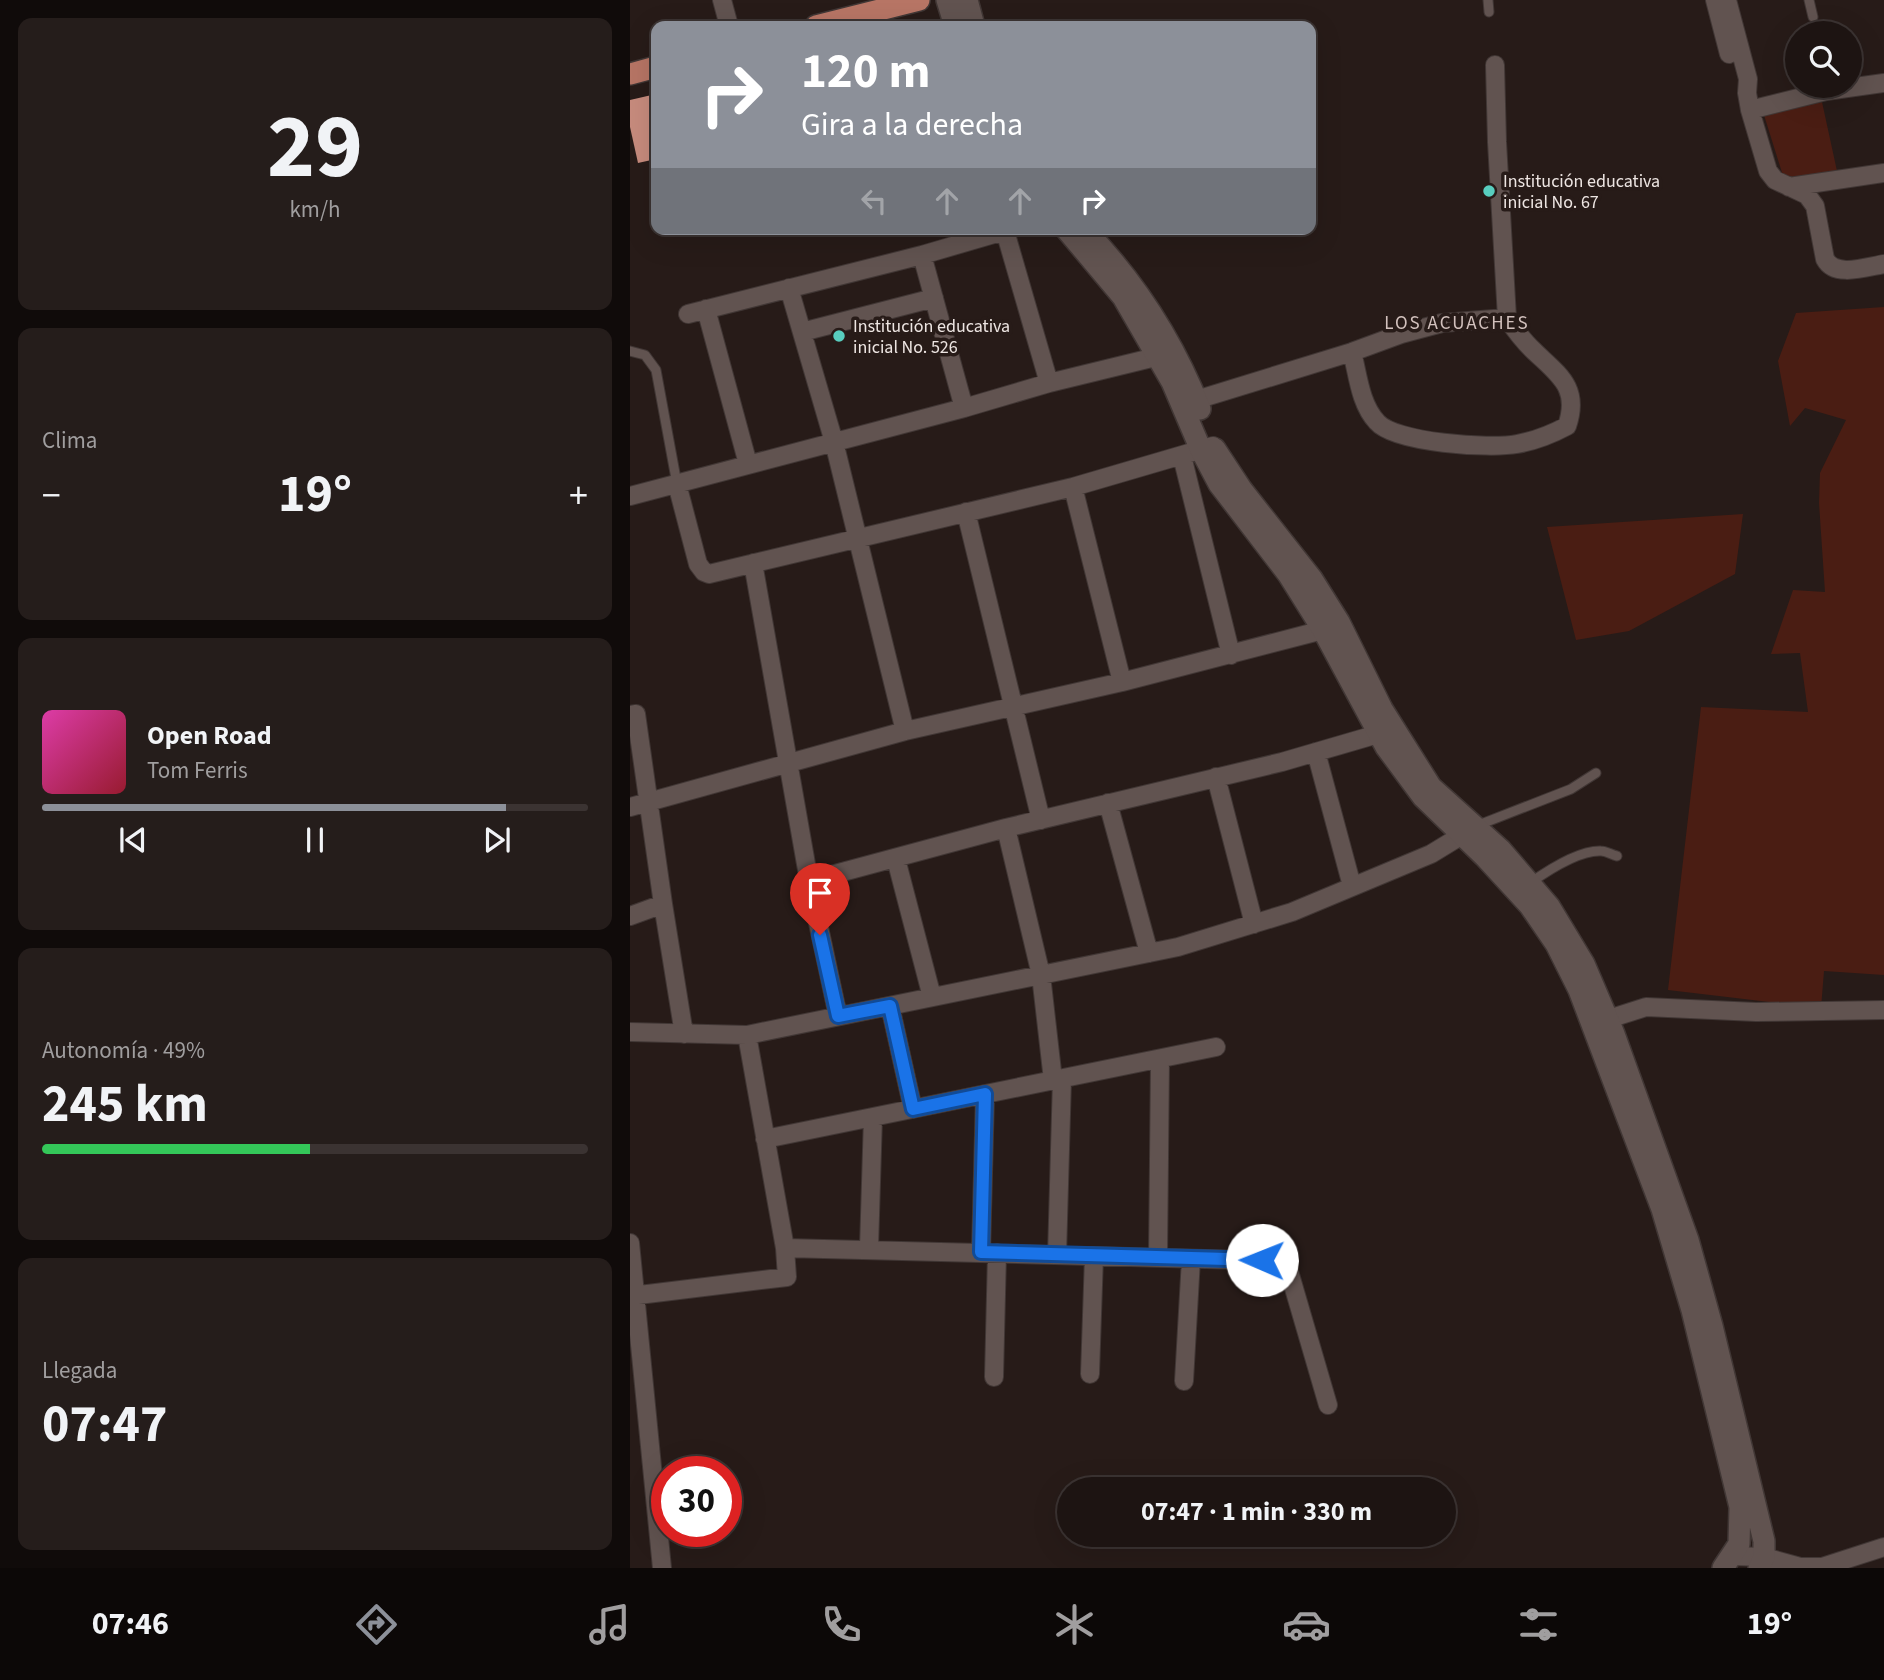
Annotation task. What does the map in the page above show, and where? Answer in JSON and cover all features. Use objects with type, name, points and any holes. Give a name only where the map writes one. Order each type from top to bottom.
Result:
[{"type":"main road","points":[[836,21],[919,0]]},
{"type":"main road","points":[[630,74],[651,68]]},
{"type":"street","points":[[722,0],[728,21]]},
{"type":"street","points":[[947,0],[953,21]]},
{"type":"street","points":[[967,0],[973,21]]},
{"type":"street","points":[[1715,0],[1735,80],[1748,102],[1768,171],[1775,180],[1807,195],[1815,205],[1825,259],[1829,267],[1838,270],[1884,264]]},
{"type":"street","points":[[1727,0],[1748,79],[1748,102]]},
{"type":"street","points":[[1352,352],[1366,408],[1379,425],[1403,435],[1440,444],[1516,444],[1567,426],[1571,415],[1571,401],[1567,385],[1507,318],[1497,142],[1496,65]]},
{"type":"street","points":[[1748,102],[1884,83]]},
{"type":"street","points":[[1789,187],[1884,173]]},
{"type":"street","points":[[688,314],[991,235]]},
{"type":"street","points":[[1009,235],[1049,383]]},
{"type":"street","points":[[1071,235],[1123,297],[1165,355]]},
{"type":"street","points":[[1090,235],[1143,300],[1165,355],[1190,402],[1231,655]]},
{"type":"street","points":[[922,255],[964,408]]},
{"type":"street","points":[[789,288],[834,442],[905,731]]},
{"type":"street","points":[[802,332],[934,298]]},
{"type":"street","points":[[706,309],[748,464]]},
{"type":"street","points":[[1190,402],[1442,323],[1507,318]]},
{"type":"street","points":[[630,496],[1049,383],[1165,355]]},
{"type":"street","points":[[677,484],[698,564],[709,574],[1073,487],[1199,451]]},
{"type":"street","points":[[1199,451],[1242,491],[1312,579],[1378,734],[1423,797],[1501,850],[1549,906],[1584,964],[1692,1310],[1740,1507],[1739,1544],[1727,1562]]},
{"type":"street","points":[[1073,487],[1122,682]]},
{"type":"street","points":[[966,512],[1041,820]]},
{"type":"street","points":[[753,564],[808,881],[838,1016]]},
{"type":"street","points":[[630,807],[905,731],[1122,682],[1231,655],[1331,626]]},
{"type":"street","points":[[1331,626],[1431,787],[1530,906],[1556,944],[1579,990],[1600,1021],[1688,1241],[1744,1453],[1764,1541],[1762,1563]]},
{"type":"street","points":[[630,715],[636,713],[684,1034]]},
{"type":"street","points":[[808,881],[1378,734]]},
{"type":"street","points":[[1316,752],[1352,886]]},
{"type":"street","points":[[1216,777],[1254,925]]},
{"type":"street","points":[[1108,803],[1149,953]]},
{"type":"street","points":[[1006,828],[1041,975],[1058,1079],[1057,1255]]},
{"type":"street","points":[[630,1032],[747,1035],[1178,947],[1292,912],[1431,854],[1470,831]]},
{"type":"street","points":[[896,859],[932,997]]},
{"type":"street","points":[[630,916],[663,904]]},
{"type":"street","points":[[890,1006],[913,1109]]},
{"type":"street","points":[[1600,1021],[1646,1007],[1756,1012],[1884,1010]]},
{"type":"street","points":[[633,1296],[787,1277],[785,1248],[747,1035]]},
{"type":"street","points":[[765,1139],[1216,1047]]},
{"type":"street","points":[[1158,1258],[1160,1059]]},
{"type":"street","points":[[985,1094],[993,1377]]},
{"type":"street","points":[[870,1248],[873,1117]]},
{"type":"street","points":[[630,1243],[633,1296],[662,1568]]},
{"type":"street","points":[[785,1248],[870,1248],[1286,1261],[1328,1405]]},
{"type":"street","points":[[1090,1374],[1094,1256]]},
{"type":"street","points":[[1184,1381],[1191,1259]]},
{"type":"street","points":[[1727,1562],[1819,1568],[1884,1547]]},
{"type":"lane","points":[[1488,0],[1489,12]]},
{"type":"lane","points":[[1809,0],[1813,17]]},
{"type":"lane","points":[[630,351],[645,355],[656,370],[677,484]]},
{"type":"lane","points":[[1470,831],[1571,789],[1596,773]]},
{"type":"lane","points":[[1530,883],[1577,856],[1600,851],[1617,856]]},
{"type":"shaded area","points":[[1822,102],[1837,171],[1784,179],[1764,115]]},
{"type":"shaded area","points":[[1884,307],[1884,975],[1824,971],[1821,1008],[1668,990],[1701,707],[1808,712],[1800,653],[1771,654],[1793,590],[1825,592],[1819,503],[1820,473],[1846,420],[1805,408],[1790,426],[1778,361],[1796,313]]},
{"type":"shaded area","points":[[1743,514],[1735,574],[1629,631],[1576,640],[1547,527]]},
{"type":"building","points":[[651,95],[651,160],[638,163],[630,127],[630,100]]},
{"type":"place","name":"Institución educativa inicial No. 67","points":[[1489,191]]},
{"type":"place","name":"Institución educativa inicial No. 526","points":[[839,336]]},
{"type":"district","name":"LOS ACUACHES","points":[[1457,323]]},
{"type":"route","points":[[820,935],[838,1016],[890,1006],[913,1109],[985,1094],[981,1252],[1262,1260]]}]
